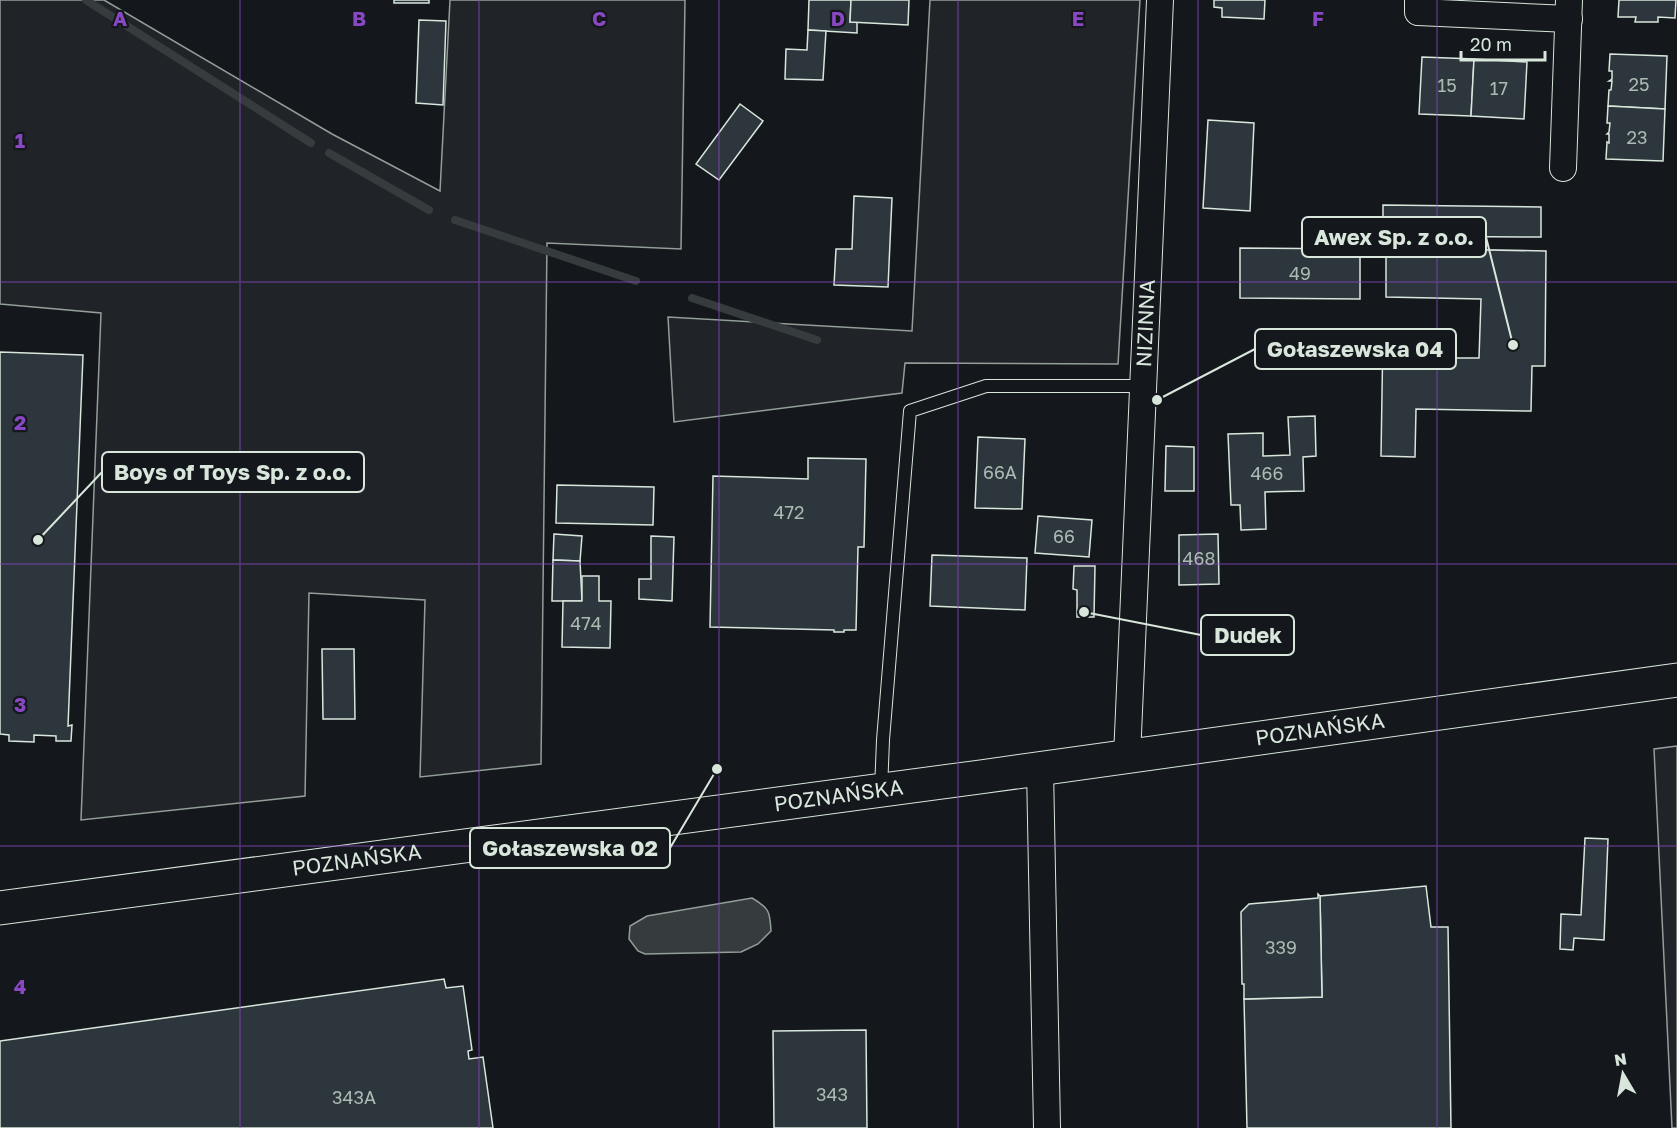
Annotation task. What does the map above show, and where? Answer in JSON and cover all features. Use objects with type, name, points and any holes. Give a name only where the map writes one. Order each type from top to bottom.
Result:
[{"type":"main road","name":"POZNAŃSKA","points":[[0,908],[1040,769],[1677,680]]},
{"type":"street","name":"NIZINNA","points":[[1127,757],[1160,0]]},
{"type":"street","points":[[1418,0],[1418,12],[1569,10],[1563,168]]},
{"type":"street","points":[[1040,769],[1047,1128]]},
{"type":"lane","points":[[881,790],[883,740],[910,411],[986,386],[1143,386]]},
{"type":"shaded area","points":[[0,0],[104,0],[332,134],[440,191],[450,0],[685,0],[681,249],[547,243],[541,764],[420,777],[425,600],[309,593],[305,796],[81,820],[101,313],[0,304]]},
{"type":"shaded area","points":[[930,0],[1140,0],[1118,364],[905,363],[902,393],[674,422],[668,317],[912,331]]},
{"type":"shaded area","points":[[1677,746],[1677,1128],[1672,1128],[1654,749]]},
{"type":"shaded area","points":[[752,898],[768,911],[771,931],[758,944],[741,952],[645,954],[638,951],[629,939],[630,926],[647,916]]},
{"type":"building","points":[[394,0],[429,0],[429,3],[394,3]]},
{"type":"building","points":[[809,0],[851,0],[850,22],[857,22],[857,33],[808,30]]},
{"type":"building","points":[[851,0],[909,0],[908,25],[850,22]]},
{"type":"building","points":[[1214,0],[1265,0],[1264,19],[1222,17],[1222,8],[1214,7]]},
{"type":"building","points":[[1619,0],[1676,0],[1675,18],[1658,17],[1658,22],[1635,22],[1636,17],[1618,17]]},
{"type":"building","points":[[419,20],[446,21],[443,105],[416,103]]},
{"type":"building","points":[[808,30],[826,31],[823,80],[785,79],[786,49],[807,50]]},
{"type":"building","points":[[1610,54],[1667,56],[1665,109],[1608,106],[1612,81],[1609,81],[1612,79],[1612,71],[1609,71]]},
{"type":"building","points":[[1422,57],[1474,59],[1471,116],[1419,114]]},
{"type":"building","points":[[1474,59],[1527,62],[1524,119],[1471,116]]},
{"type":"building","points":[[740,104],[763,121],[719,180],[696,164]]},
{"type":"building","points":[[1608,106],[1665,109],[1663,161],[1606,159],[1610,123],[1607,123]]},
{"type":"building","points":[[1208,120],[1254,123],[1250,211],[1203,208]]},
{"type":"building","points":[[854,196],[892,198],[888,287],[834,285],[836,249],[852,249]]},
{"type":"building","points":[[1383,205],[1541,207],[1541,237],[1383,236]]},
{"type":"building","points":[[1240,248],[1360,249],[1360,299],[1240,298]]},
{"type":"building","points":[[1386,248],[1546,251],[1545,366],[1532,366],[1531,411],[1416,409],[1415,457],[1381,456],[1383,332],[1441,332],[1440,358],[1479,358],[1481,299],[1386,297]]},
{"type":"building","points":[[0,352],[83,355],[68,726],[72,725],[71,741],[56,741],[56,736],[34,735],[34,742],[9,741],[9,735],[0,734]]},
{"type":"building","points":[[1315,416],[1316,456],[1303,457],[1304,491],[1265,492],[1266,529],[1241,530],[1240,505],[1231,505],[1228,434],[1263,433],[1263,456],[1290,455],[1288,417]]},
{"type":"building","points":[[978,437],[1025,439],[1022,509],[975,508]]},
{"type":"building","points":[[1166,446],[1194,447],[1194,491],[1165,491]]},
{"type":"building","points":[[808,458],[866,459],[864,547],[858,547],[856,630],[834,632],[834,630],[710,627],[713,476],[808,479]]},
{"type":"building","points":[[557,485],[654,487],[653,525],[556,523]]},
{"type":"building","points":[[1038,516],[1092,520],[1089,557],[1035,553]]},
{"type":"building","points":[[554,534],[582,536],[580,561],[553,560]]},
{"type":"building","points":[[1218,534],[1219,584],[1179,585],[1179,535]]},
{"type":"building","points":[[651,536],[674,537],[672,601],[639,599],[639,579],[651,579]]},
{"type":"building","points":[[932,555],[1027,558],[1025,610],[930,606]]},
{"type":"building","points":[[553,560],[580,561],[582,601],[552,601]]},
{"type":"building","points":[[1074,566],[1095,566],[1094,617],[1077,617],[1077,590],[1073,589]]},
{"type":"building","points":[[582,576],[599,576],[599,601],[611,601],[610,648],[562,647],[563,601],[582,601]]},
{"type":"building","points":[[322,649],[354,649],[355,719],[323,719]]},
{"type":"building","points":[[1585,838],[1608,839],[1604,940],[1574,938],[1573,950],[1560,949],[1561,914],[1581,915]]},
{"type":"building","points":[[1426,886],[1431,927],[1448,927],[1451,1128],[1247,1128],[1244,999],[1322,997],[1320,896]]},
{"type":"building","points":[[1318,894],[1320,896],[1322,997],[1244,999],[1241,912],[1249,904],[1318,898]]},
{"type":"building","points":[[444,979],[446,988],[463,986],[472,1050],[468,1051],[469,1059],[483,1057],[493,1128],[0,1128],[0,1041]]},
{"type":"building","points":[[866,1030],[867,1128],[774,1128],[773,1031]]},
{"type":"waterway","points":[[86,0],[311,143]]},
{"type":"waterway","points":[[329,153],[429,210]]},
{"type":"waterway","points":[[455,220],[636,281]]},
{"type":"waterway","points":[[692,298],[817,340]]},
{"type":"place","name":"Awex Sp. z o.o.","points":[[1513,345]]},
{"type":"place","name":"Gołaszewska 04","points":[[1157,400]]},
{"type":"place","name":"Boys of Toys Sp. z o.o.","points":[[38,540]]},
{"type":"place","name":"Dudek","points":[[1084,612]]},
{"type":"place","name":"Gołaszewska 02","points":[[717,769]]}]
